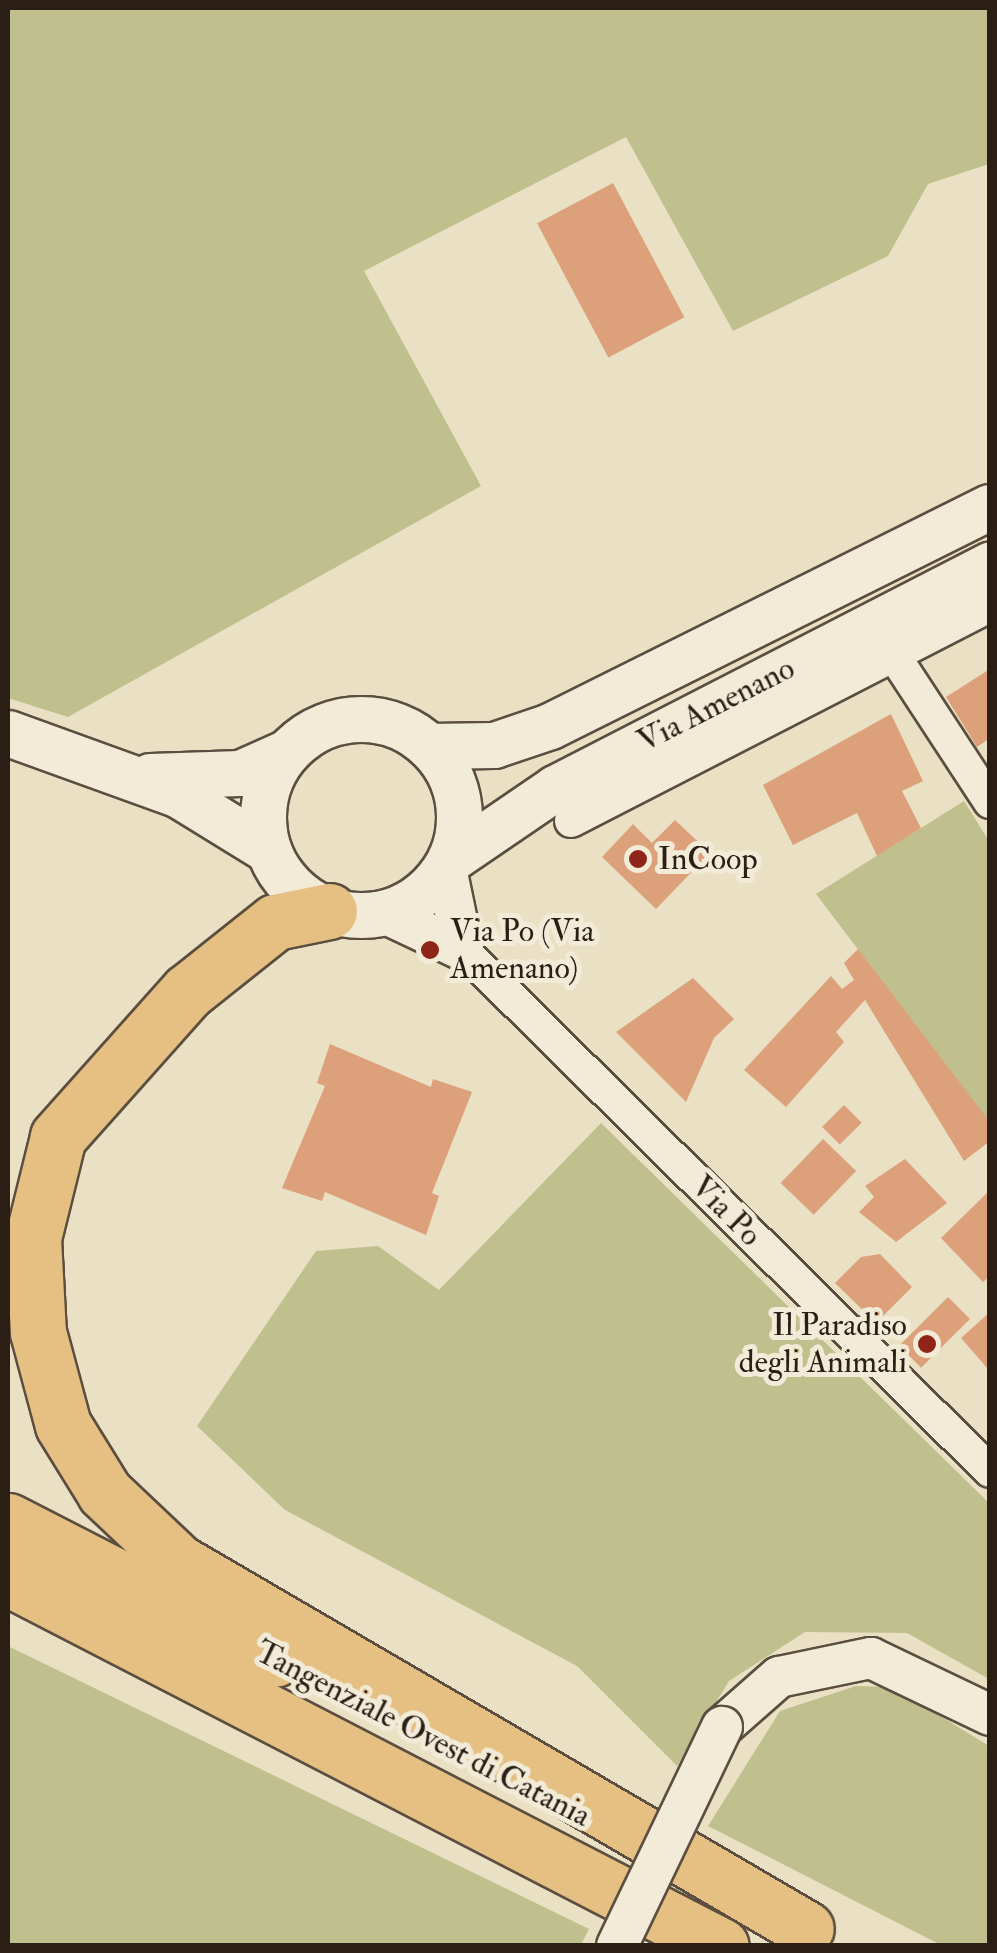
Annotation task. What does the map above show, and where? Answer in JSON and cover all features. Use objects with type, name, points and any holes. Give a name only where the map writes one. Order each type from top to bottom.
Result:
[{"type":"highway","points":[[330,912],[274,922],[187,992],[58,1137],[32,1238],[38,1332],[64,1426],[105,1494],[178,1562],[823,1937]]},
{"type":"highway","name":"Tangenziale Ovest di Catania","points":[[8,1521],[823,1937]]},
{"type":"highway","name":"Tangenziale Ovest di Catania","points":[[8,1578],[587,1880],[722,1946]]},
{"type":"highway","points":[[8,1619],[587,1880]]},
{"type":"main road","name":"Via Amenano","points":[[429,746],[494,745],[550,726],[990,507]]},
{"type":"main road","name":"Via Amenano","points":[[448,864],[554,788],[990,564]]},
{"type":"main road","points":[[118,773],[240,773],[287,752],[319,728],[357,719],[384,721],[429,746],[457,799],[448,864],[386,914],[330,912],[282,877],[268,850],[266,789],[287,752]]},
{"type":"main road","points":[[8,734],[179,795],[268,850]]},
{"type":"street","points":[[571,820],[990,606]]},
{"type":"street","points":[[893,654],[990,802]]},
{"type":"street","points":[[448,864],[462,950]]},
{"type":"street","points":[[386,914],[462,950]]},
{"type":"street","name":"Via Po","points":[[462,950],[990,1471]]},
{"type":"street","points":[[616,1946],[722,1728],[779,1677],[871,1658],[990,1716]]},
{"type":"green space","points":[[8,8],[989,8],[989,164],[928,184],[888,256],[733,331],[626,137],[364,271],[481,486],[68,717],[8,698]]},
{"type":"green space","points":[[964,801],[989,841],[989,1122],[816,894]]},
{"type":"green space","points":[[601,1123],[989,1503],[989,1679],[907,1633],[805,1632],[729,1681],[677,1766],[577,1666],[285,1510],[197,1426],[316,1251],[378,1246],[439,1290]]},
{"type":"green space","points":[[8,1646],[589,1929],[581,1945],[8,1945]]},
{"type":"green space","points":[[856,1686],[893,1687],[989,1746],[989,1945],[941,1945],[708,1826],[780,1711]]},
{"type":"building","points":[[613,183],[684,317],[608,358],[537,223]]},
{"type":"building","points":[[990,669],[990,738],[977,747],[946,697]]},
{"type":"building","points":[[891,714],[923,781],[902,791],[921,828],[877,856],[857,813],[793,845],[763,785]]},
{"type":"building","points":[[675,820],[710,853],[656,909],[602,857],[633,824],[652,843]]},
{"type":"building","points":[[858,949],[990,1122],[990,1141],[964,1161],[865,1000],[836,1032],[844,1042],[786,1107],[744,1070],[831,976],[842,989],[854,980],[844,963]]},
{"type":"building","points":[[693,978],[734,1019],[714,1038],[686,1102],[616,1032]]},
{"type":"building","points":[[330,1044],[431,1087],[433,1079],[472,1092],[432,1193],[439,1196],[426,1235],[325,1192],[322,1201],[282,1188],[325,1086],[317,1083]]},
{"type":"building","points":[[844,1105],[862,1123],[840,1145],[822,1127]]},
{"type":"building","points":[[823,1139],[856,1171],[814,1215],[781,1183]]},
{"type":"building","points":[[905,1159],[947,1203],[896,1242],[859,1212],[874,1197],[865,1186]]},
{"type":"building","points":[[990,1190],[990,1276],[983,1282],[941,1238]]},
{"type":"building","points":[[880,1254],[912,1287],[876,1323],[835,1283],[861,1257]]},
{"type":"building","points":[[948,1297],[970,1319],[921,1368],[899,1346]]},
{"type":"building","points":[[990,1312],[990,1366],[987,1368],[961,1338]]},
{"type":"place","name":"InCoop","points":[[638,859]]},
{"type":"place","name":"Via Po (Via Amenano)","points":[[430,950]]},
{"type":"place","name":"Il Paradiso degli Animali","points":[[927,1344]]}]
